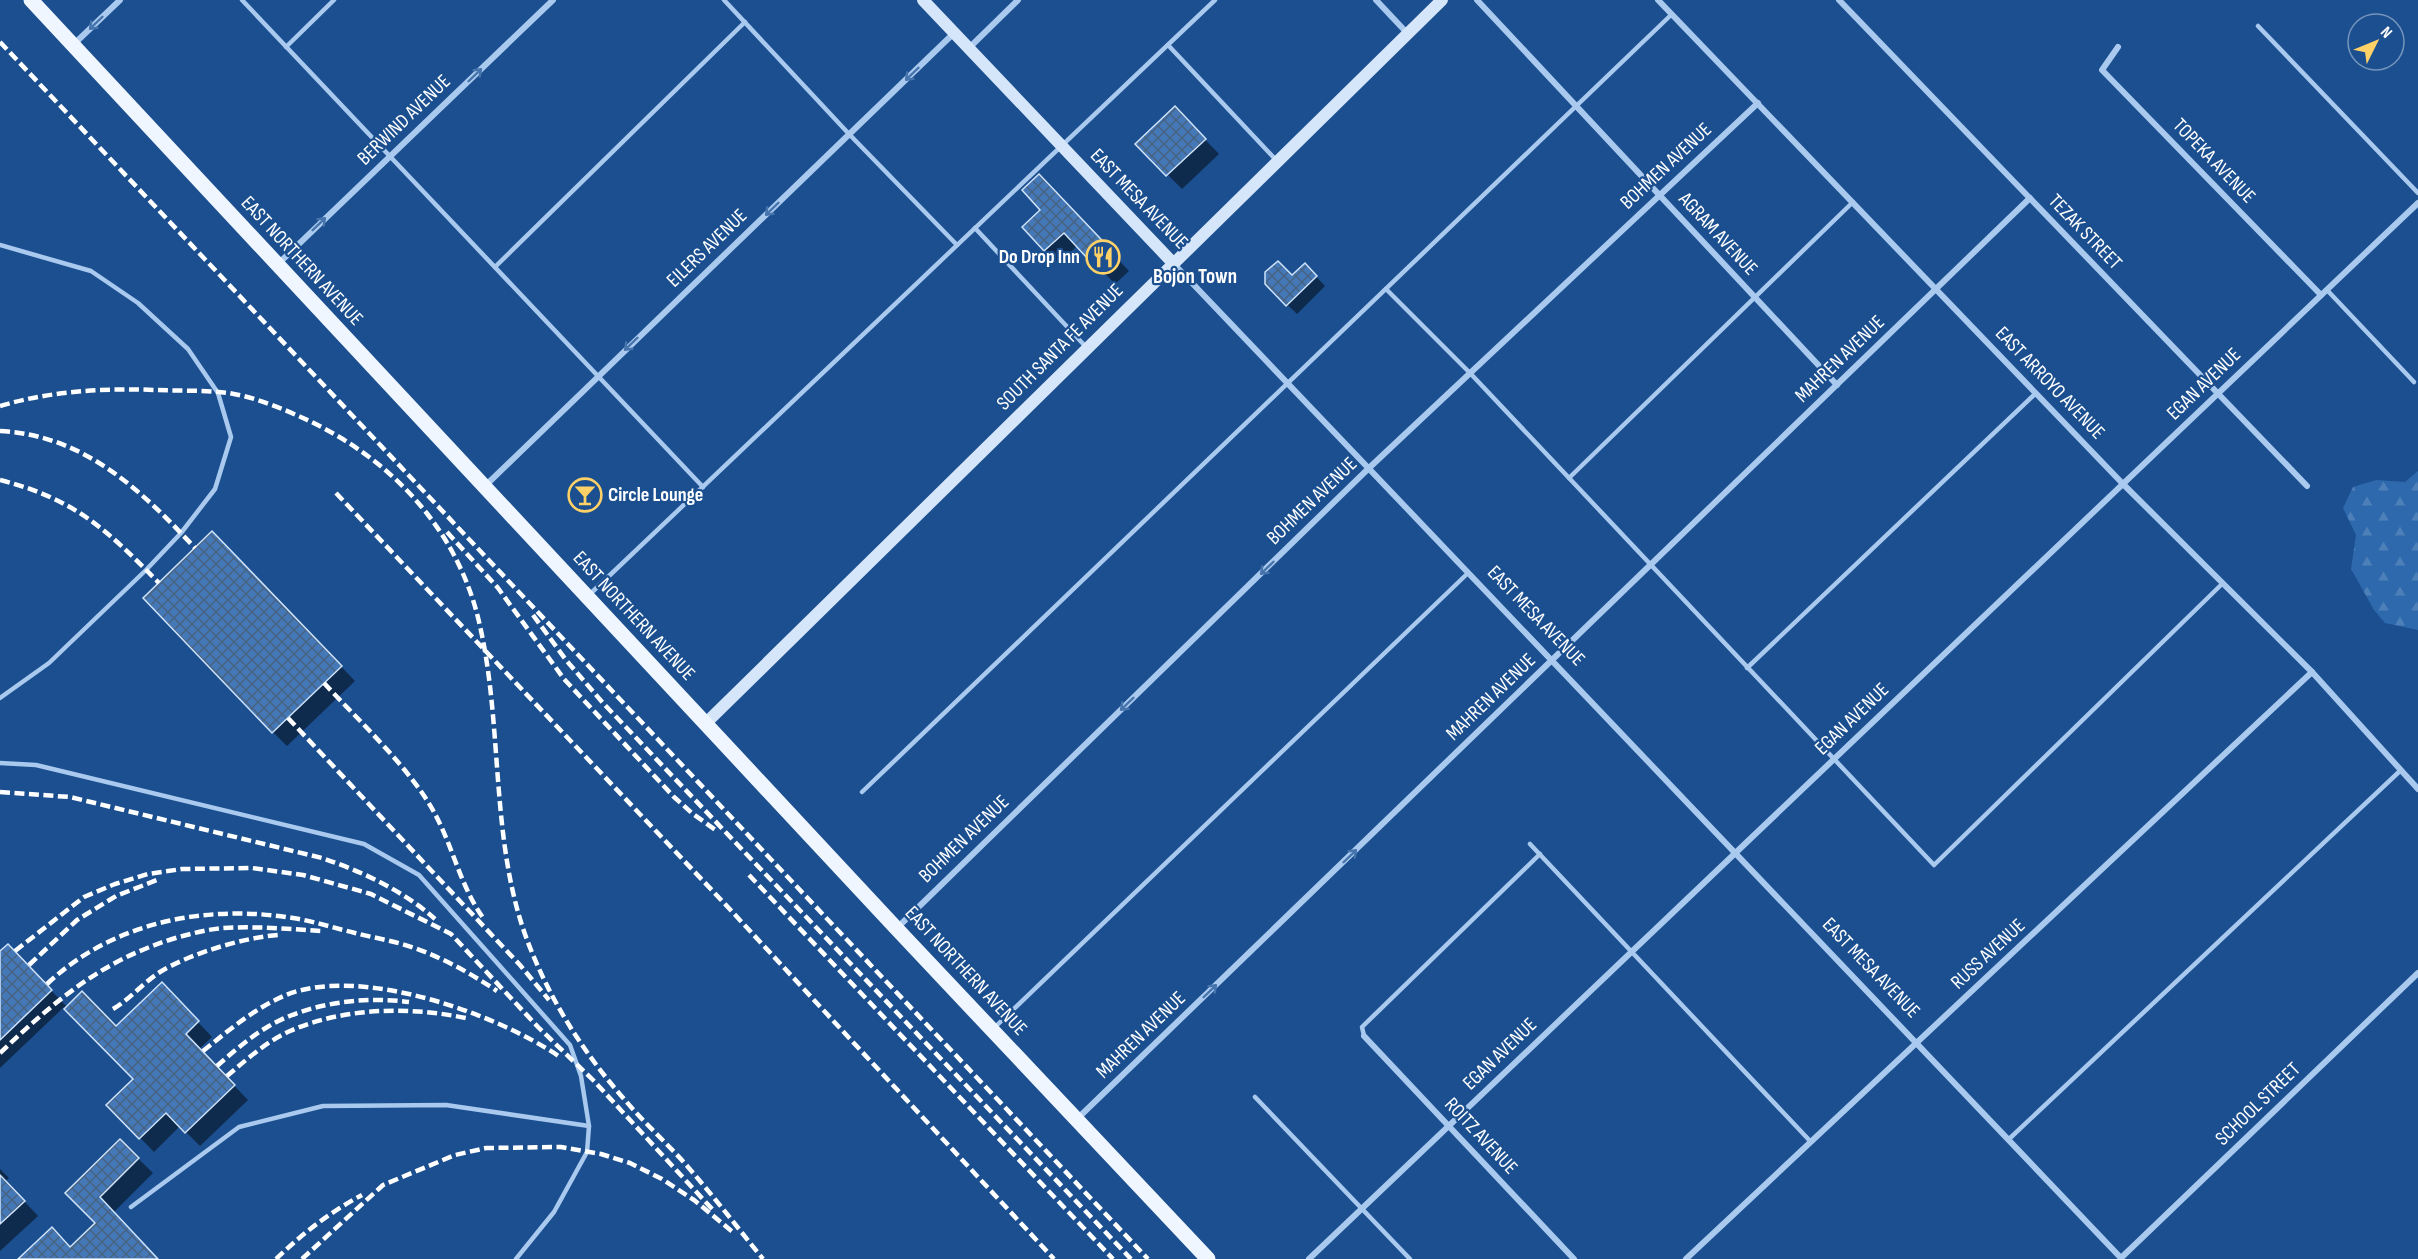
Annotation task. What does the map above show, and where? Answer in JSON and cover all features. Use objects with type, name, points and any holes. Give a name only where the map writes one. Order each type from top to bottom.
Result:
[{"type":"main road","name":"EAST NORTHERN AVENUE","points":[[32,0],[705,724],[1208,1259]]},
{"type":"street","points":[[72,45],[120,0]]},
{"type":"street","name":"BERWIND AVENUE","points":[[277,265],[553,0]]},
{"type":"street","name":"EAST MESA AVENUE","points":[[923,0],[2121,1258]]},
{"type":"street","points":[[969,49],[1018,0]]},
{"type":"street","points":[[1376,0],[1408,34]]},
{"type":"street","name":"SOUTH SANTA FE AVENUE","points":[[705,724],[1442,0]]},
{"type":"street","name":"AGRAM AVENUE","points":[[1477,0],[1837,385]]},
{"type":"street","name":"EAST ARROYO AVENUE","points":[[1658,0],[2123,484],[2312,672],[2418,789]]},
{"type":"street","name":"TEZAK STREET","points":[[1839,0],[2307,486]]},
{"type":"street","name":"EILERS AVENUE","points":[[484,487],[954,33]]},
{"type":"street","name":"TOPEKA AVENUE","points":[[2118,47],[2102,70],[2321,295]]},
{"type":"street","name":"BOHMEN AVENUE","points":[[896,928],[1369,468],[1758,103]]},
{"type":"street","name":"MAHREN AVENUE","points":[[1077,1119],[2030,198]]},
{"type":"street","name":"EGAN AVENUE","points":[[1309,1259],[2418,203]]},
{"type":"street","name":"RUSS AVENUE","points":[[1686,1259],[2312,672]]},
{"type":"street","name":"SCHOOL STREET","points":[[2121,1258],[2418,974]]},
{"type":"street","name":"ROITZ AVENUE","points":[[1364,1036],[1574,1259]]},
{"type":"lane","points":[[242,0],[703,487]]},
{"type":"lane","points":[[286,47],[334,0]]},
{"type":"lane","points":[[724,0],[957,245]]},
{"type":"lane","points":[[587,597],[1215,0]]},
{"type":"lane","points":[[862,792],[1672,14]]},
{"type":"lane","points":[[495,267],[745,22]]},
{"type":"lane","points":[[2258,26],[2418,193]]},
{"type":"lane","points":[[1168,45],[1278,162]]},
{"type":"lane","points":[[1569,478],[1853,202]]},
{"type":"lane","points":[[975,228],[1087,348]]},
{"type":"lane","points":[[0,245],[91,271],[138,303],[188,350],[206,375],[218,393],[231,438],[215,489],[181,533],[146,570],[49,663],[0,698]]},
{"type":"lane","points":[[1386,289],[1470,373],[1934,865],[2223,583]]},
{"type":"lane","points":[[2327,290],[2414,382]]},
{"type":"lane","points":[[1747,668],[2036,393]]},
{"type":"lane","points":[[992,1029],[1468,573]]},
{"type":"lane","points":[[0,763],[36,765],[364,844],[419,874],[570,1045],[581,1076],[589,1126],[587,1152],[554,1212],[516,1259]]},
{"type":"lane","points":[[2008,1140],[2401,770]]},
{"type":"lane","points":[[1530,843],[1810,1142]]},
{"type":"lane","points":[[1364,1036],[1362,1027],[1540,854]]},
{"type":"lane","points":[[1255,1097],[1410,1259]]},
{"type":"lane","points":[[131,1207],[239,1127],[323,1106],[446,1105],[589,1126]]},
{"type":"green space","points":[[2418,471],[2418,630],[2385,623],[2374,610],[2351,569],[2356,535],[2343,508],[2353,487],[2376,480],[2405,482]]},
{"type":"building","points":[[1175,106],[1206,139],[1166,176],[1135,144]]},
{"type":"building","points":[[1039,174],[1117,256],[1100,272],[1064,233],[1044,251],[1022,227],[1040,210],[1022,190]]},
{"type":"building","points":[[1278,261],[1292,275],[1305,263],[1317,276],[1286,306],[1265,284],[1265,272]]},
{"type":"building","points":[[212,531],[342,666],[272,733],[143,598]]},
{"type":"building","points":[[8,944],[52,990],[0,1040],[0,951]]},
{"type":"building","points":[[162,982],[199,1021],[186,1034],[235,1085],[185,1133],[166,1113],[139,1139],[106,1105],[133,1079],[64,1009],[82,991],[116,1026]]},
{"type":"building","points":[[120,1139],[139,1158],[100,1197],[158,1259],[18,1259],[52,1227],[70,1247],[95,1223],[65,1193]]},
{"type":"building","points":[[0,1175],[25,1201],[0,1224]]},
{"type":"railway","points":[[0,42],[1148,1259]]},
{"type":"railway","points":[[0,406],[38,397],[97,390],[202,391],[238,395],[286,410],[335,434],[392,476],[417,501],[438,529],[456,559],[470,591],[480,626],[492,707],[503,831],[509,871],[518,911],[531,950],[549,990],[597,1066],[633,1109],[688,1167],[763,1259]]},
{"type":"railway","points":[[0,431],[30,435],[84,454],[109,469],[132,487],[175,526],[195,548]]},
{"type":"railway","points":[[0,480],[49,497],[88,518],[159,583]]},
{"type":"railway","points":[[336,493],[725,904],[1054,1259]]},
{"type":"railway","points":[[447,532],[498,588],[564,679],[674,797],[717,831]]},
{"type":"railway","points":[[533,615],[566,660],[603,703],[1131,1259]]},
{"type":"railway","points":[[324,683],[384,746],[425,797],[441,827],[469,894],[484,919]]},
{"type":"railway","points":[[288,718],[520,965],[549,1000]]},
{"type":"railway","points":[[0,792],[70,797],[322,858],[382,883],[410,899],[435,919]]},
{"type":"railway","points":[[15,951],[84,897],[148,874],[182,869],[252,868],[303,875],[371,894],[451,934],[538,1027],[594,1081],[713,1210]]},
{"type":"railway","points":[[749,875],[1113,1259]]},
{"type":"railway","points":[[29,965],[77,920],[116,896],[157,880]]},
{"type":"railway","points":[[47,984],[73,963],[131,932],[162,922],[194,916],[260,914],[301,919],[404,945],[446,961],[497,991]]},
{"type":"railway","points":[[0,1053],[82,983],[104,969],[152,946],[190,934],[224,928],[321,931]]},
{"type":"railway","points":[[113,1009],[172,965],[234,943],[279,935]]},
{"type":"railway","points":[[203,1051],[253,1013],[286,995],[317,987],[352,986],[389,990],[465,1011],[501,1025],[560,1057]]},
{"type":"railway","points":[[217,1066],[262,1030],[301,1012],[355,1001],[409,1002]]},
{"type":"railway","points":[[227,1076],[281,1035],[333,1017],[356,1013],[402,1011],[470,1019]]},
{"type":"railway","points":[[302,1259],[383,1185],[455,1155],[486,1148],[561,1147],[601,1154],[630,1163],[662,1179],[694,1200],[734,1233]]},
{"type":"railway","points":[[276,1259],[317,1224],[362,1195]]},
{"type":"place","name":"Do Drop Inn","points":[[1103,257]]},
{"type":"place","name":"Circle Lounge","points":[[585,495]]},
{"type":"district","name":"Bojon Town","points":[[1195,276]]}]
